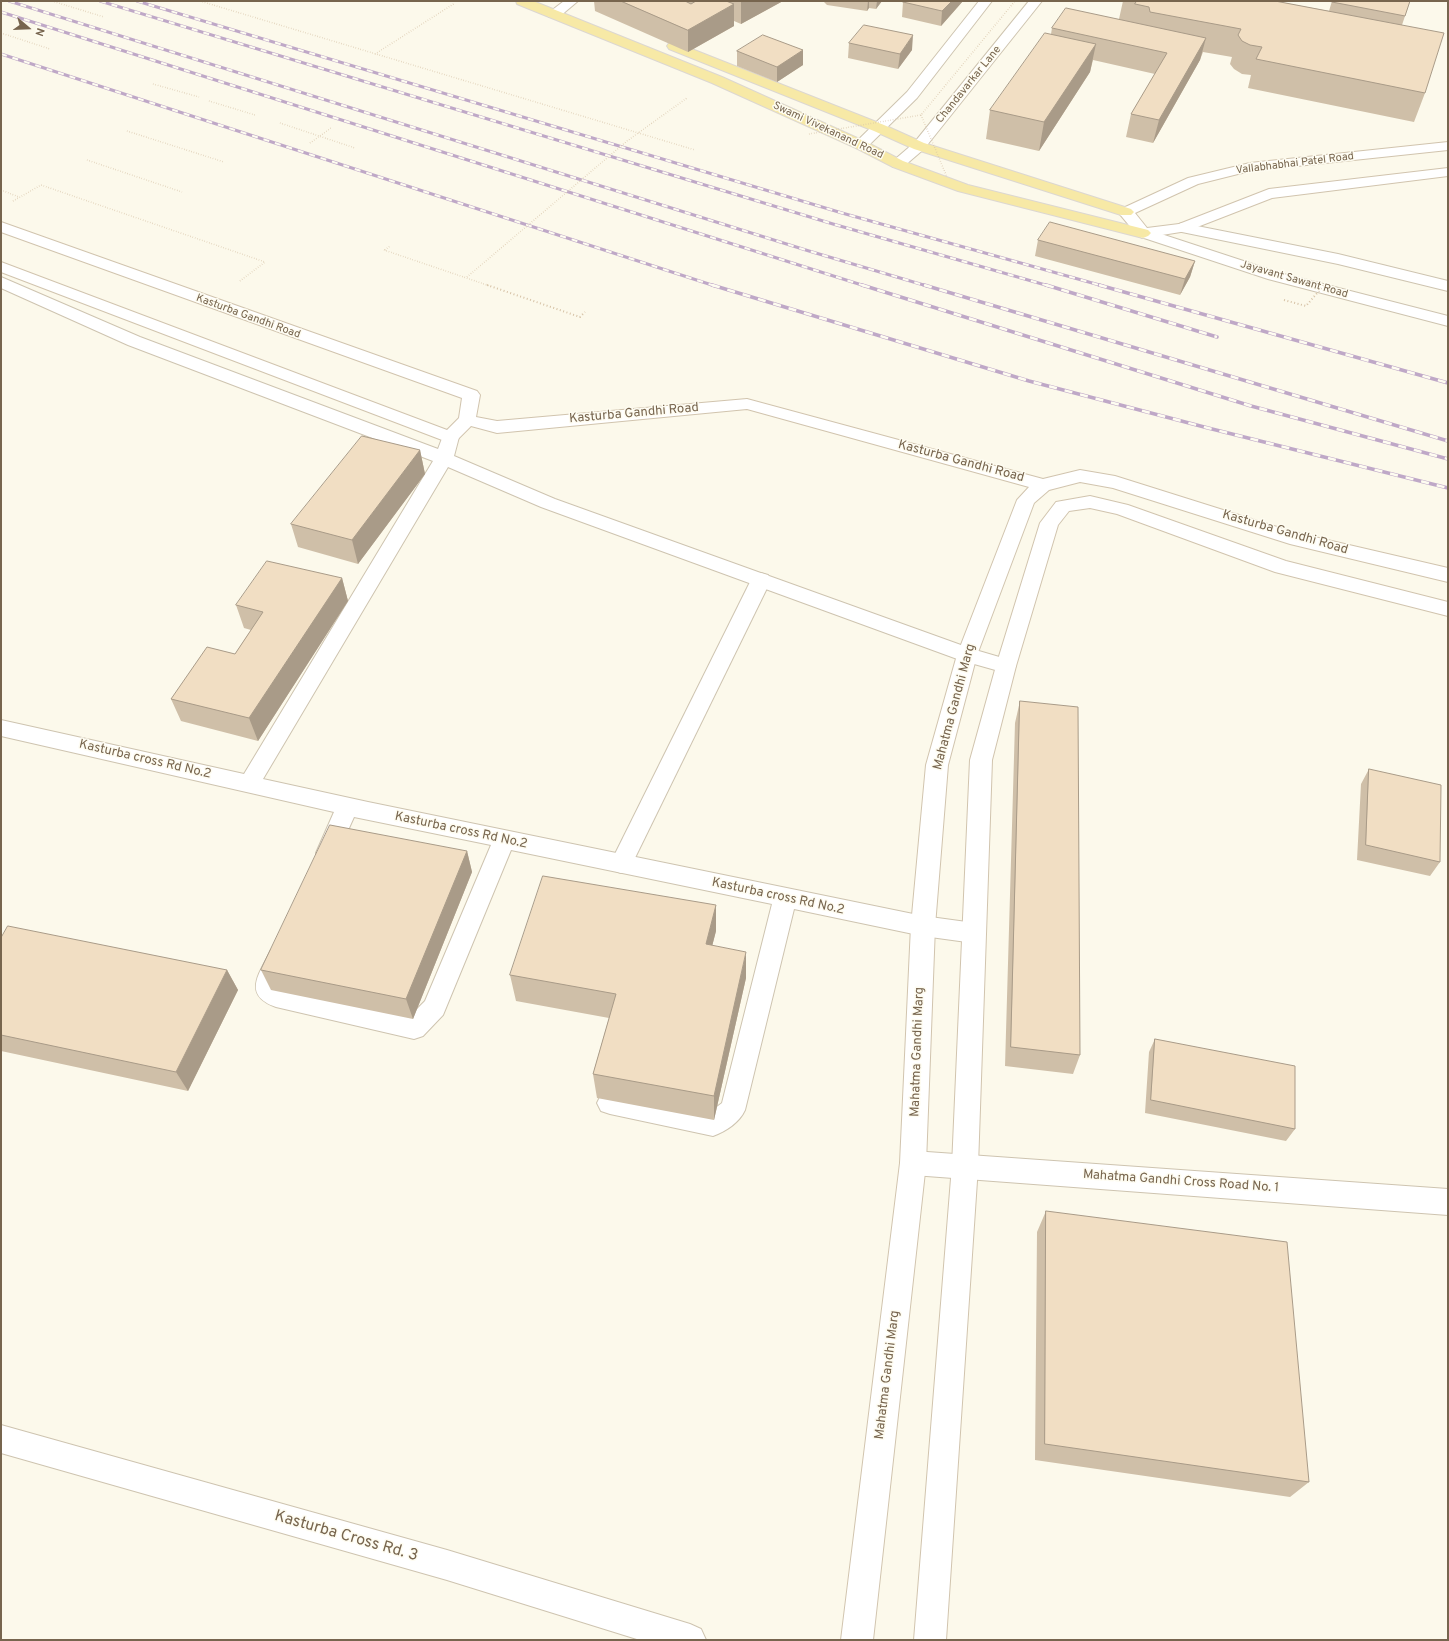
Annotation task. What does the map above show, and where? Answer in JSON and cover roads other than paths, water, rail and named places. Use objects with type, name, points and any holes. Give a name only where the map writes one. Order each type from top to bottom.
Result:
[{"type":"main road","points":[[861,145],[912,95],[986,1]]},
{"type":"main road","name":"Chandavarkar Lane","points":[[898,164],[919,146],[1036,1]]},
{"type":"main road","name":"Swami Vivekanand Road","points":[[529,2],[554,14],[717,80],[861,145],[898,164],[963,188],[1143,233]]},
{"type":"main road","points":[[554,14],[571,4]]},
{"type":"main road","name":"Swami Vivekanand Road","points":[[661,41],[879,128],[919,146],[1126,212]]},
{"type":"main road","name":"Vallabhabhai Patel Road","points":[[1182,228],[1259,180],[1448,146]]},
{"type":"main road","name":"Vallabhabhai Patel Road","points":[[1126,212],[1193,181],[1259,180],[1448,172]]},
{"type":"main road","points":[[1126,212],[1182,228]]},
{"type":"main road","points":[[1126,212],[1143,233]]},
{"type":"main road","name":"Kasturba Gandhi Road","points":[[1,227],[212,304],[471,395],[467,420],[497,427],[747,404],[1043,485],[1080,476],[1115,482],[1290,538],[1448,575]]},
{"type":"main road","name":"Jayavant Sawant Road","points":[[1143,233],[1182,228],[1338,259],[1419,296],[1448,321]]},
{"type":"main road","name":"Jayavant Sawant Road","points":[[1143,233],[1274,276],[1419,296],[1448,286]]},
{"type":"main road","points":[[1,267],[450,436]]},
{"type":"main road","points":[[1,282],[134,341],[366,427],[444,458],[548,504],[966,655],[1006,666]]},
{"type":"main road","points":[[249,784],[444,458],[450,436],[467,420]]},
{"type":"main road","points":[[1043,485],[1063,506]]},
{"type":"main road","name":"Mahatma Gandhi Marg","points":[[857,1640],[913,1163],[923,926],[937,765],[966,655],[1026,500],[1043,485]]},
{"type":"main road","points":[[930,1640],[965,1166],[981,760],[1006,666],[1049,523],[1063,506],[1090,502],[1121,509],[1282,567],[1448,610]]},
{"type":"main road","points":[[1282,567],[1290,538]]},
{"type":"main road","points":[[621,864],[760,580]]},
{"type":"main road","name":"Kasturba cross Rd No.2","points":[[1,728],[504,840],[923,926],[974,933]]},
{"type":"main road","points":[[317,874],[348,806]]},
{"type":"main road","points":[[288,939],[268,982],[268,992],[276,997],[414,1028],[434,1008],[504,840]]},
{"type":"main road","points":[[610,1103],[713,1124],[732,1110],[785,898]]},
{"type":"main road","name":"Mahatma Gandhi Cross Road No. 1","points":[[913,1163],[1448,1202]]},
{"type":"main road","name":"Kasturba Cross Rd. 3","points":[[1,1439],[447,1565],[690,1640]]},
{"type":"railway","points":[[9,1],[809,251],[927,286]]},
{"type":"railway","points":[[100,1],[833,224],[1049,286]]},
{"type":"railway","points":[[137,1],[842,213],[1103,286]]},
{"type":"railway","points":[[1,12],[865,286]]},
{"type":"railway","points":[[1,54],[715,286]]},
{"type":"railway","points":[[712,285],[1029,381],[1208,428],[1448,488]]},
{"type":"railway","points":[[862,285],[1251,406],[1448,459]]},
{"type":"railway","points":[[924,285],[1448,441]]},
{"type":"railway","points":[[1046,285],[1217,337]]},
{"type":"railway","points":[[1099,285],[1448,383]]}]
